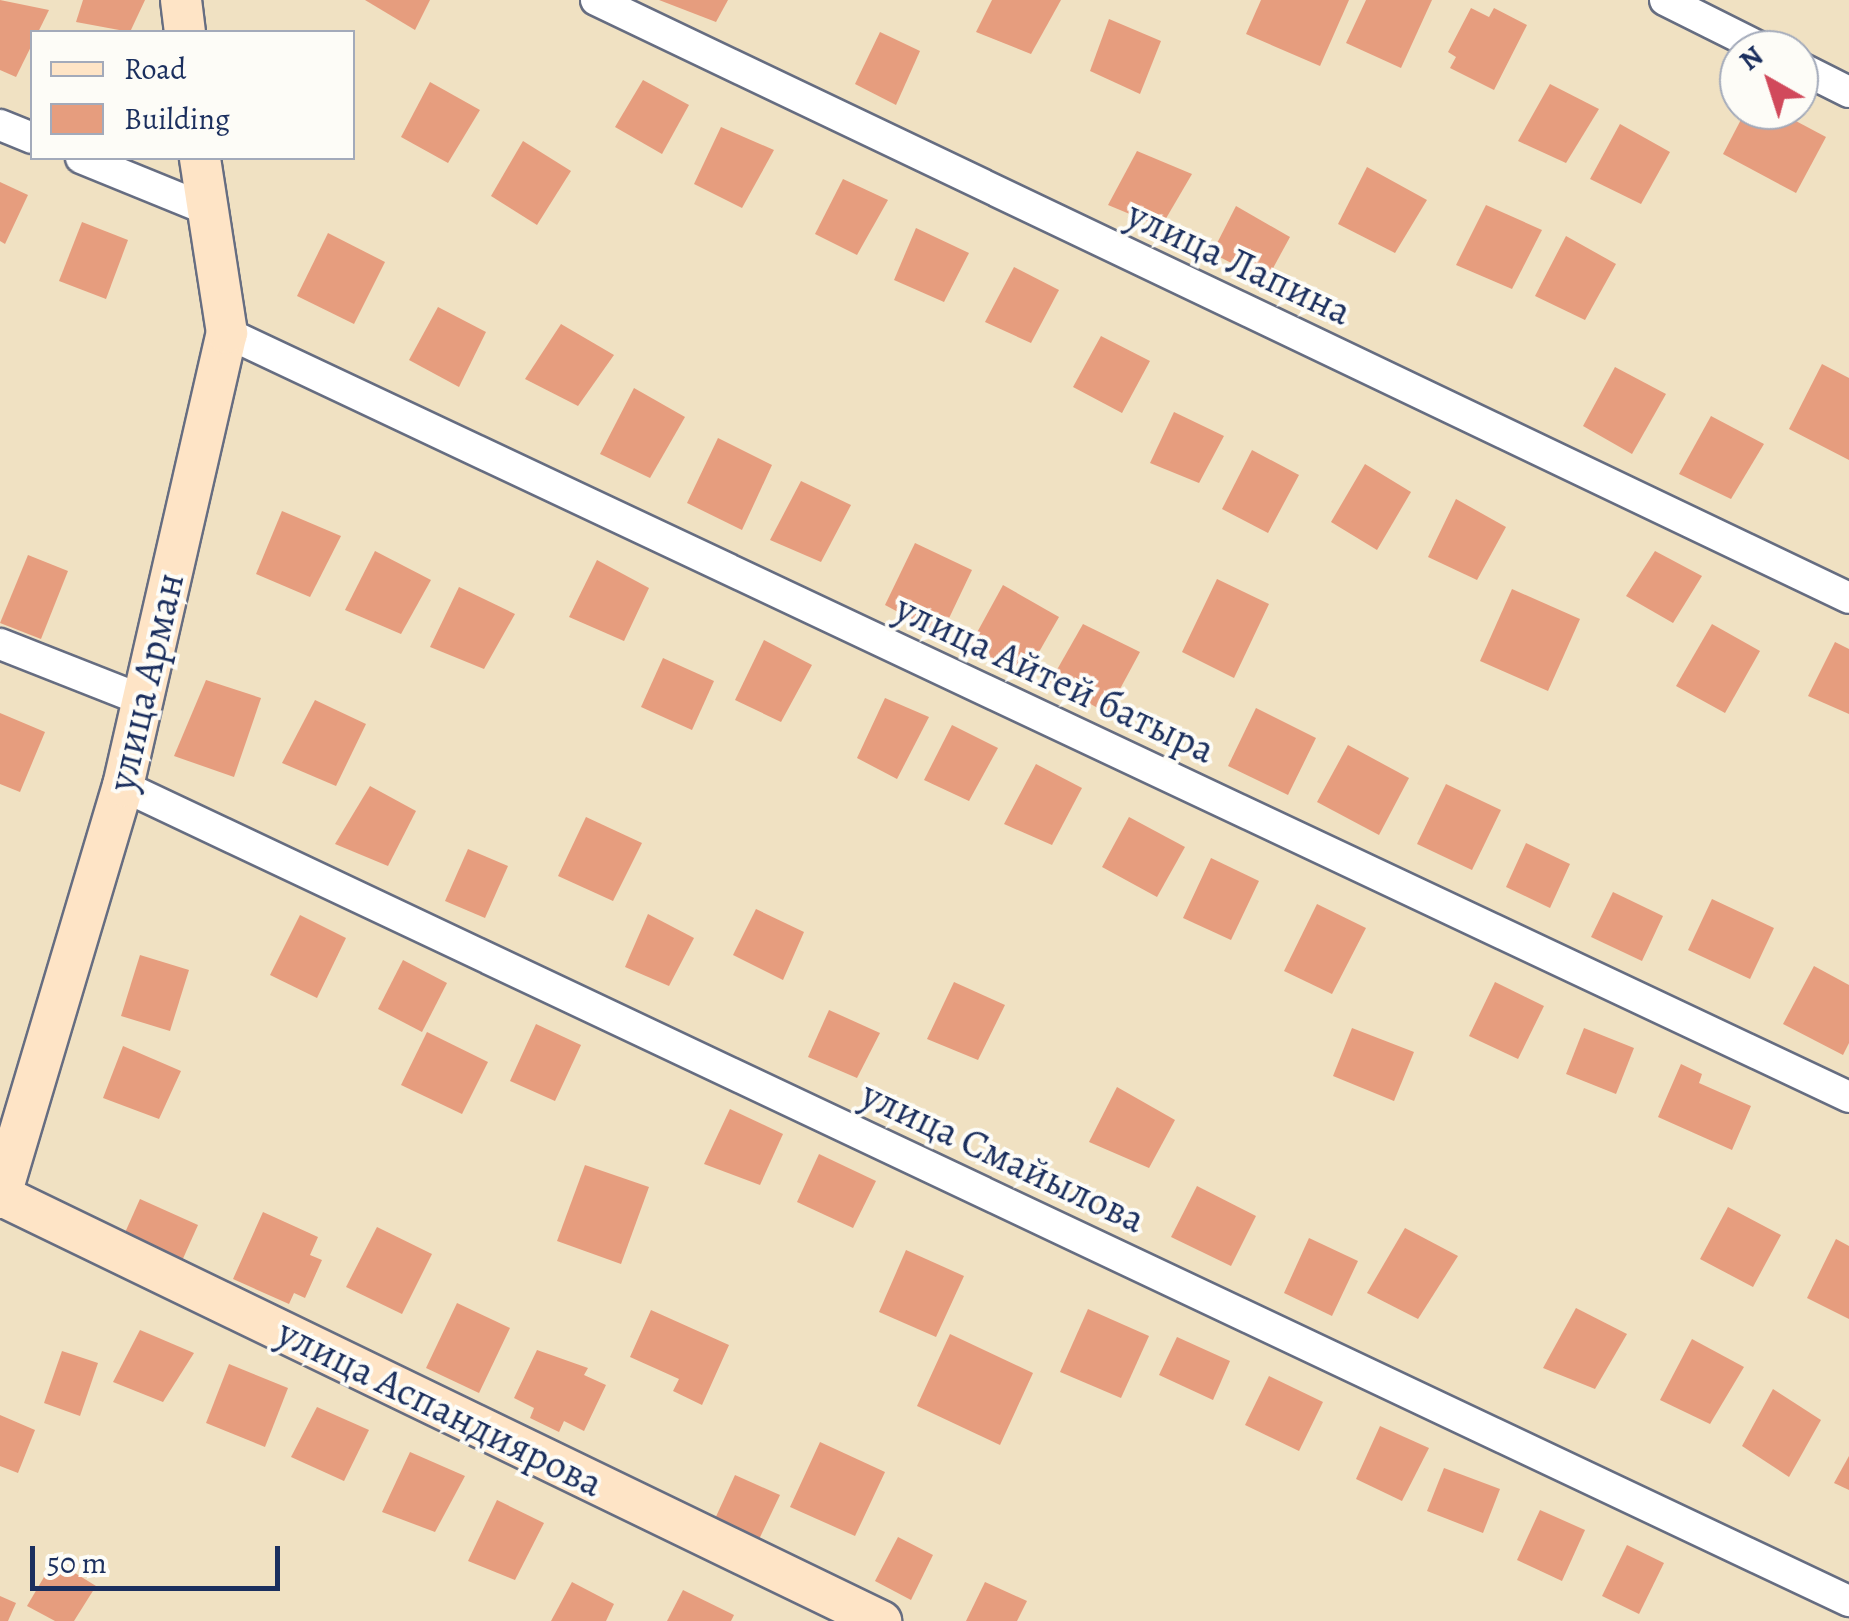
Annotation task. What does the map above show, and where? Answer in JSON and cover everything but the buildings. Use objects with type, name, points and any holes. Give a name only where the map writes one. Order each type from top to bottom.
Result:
[{"type":"street","points":[[180,0],[184,30]]},
{"type":"street","name":"улица Лапина","points":[[596,0],[1849,598]]},
{"type":"street","points":[[1665,0],[1726,30]]},
{"type":"street","points":[[1819,77],[1849,92]]},
{"type":"street","points":[[0,124],[30,137]]},
{"type":"street","points":[[86,160],[206,209]]},
{"type":"street","name":"улица Арман","points":[[0,1196],[124,786],[227,333],[200,160]]},
{"type":"street","name":"улица Айтей батыра","points":[[227,333],[1849,1097]]},
{"type":"street","points":[[0,644],[142,700]]},
{"type":"street","name":"улица Смайылова","points":[[124,786],[1849,1601]]},
{"type":"street","name":"улица Аспандиярова","points":[[0,1196],[881,1621]]}]
